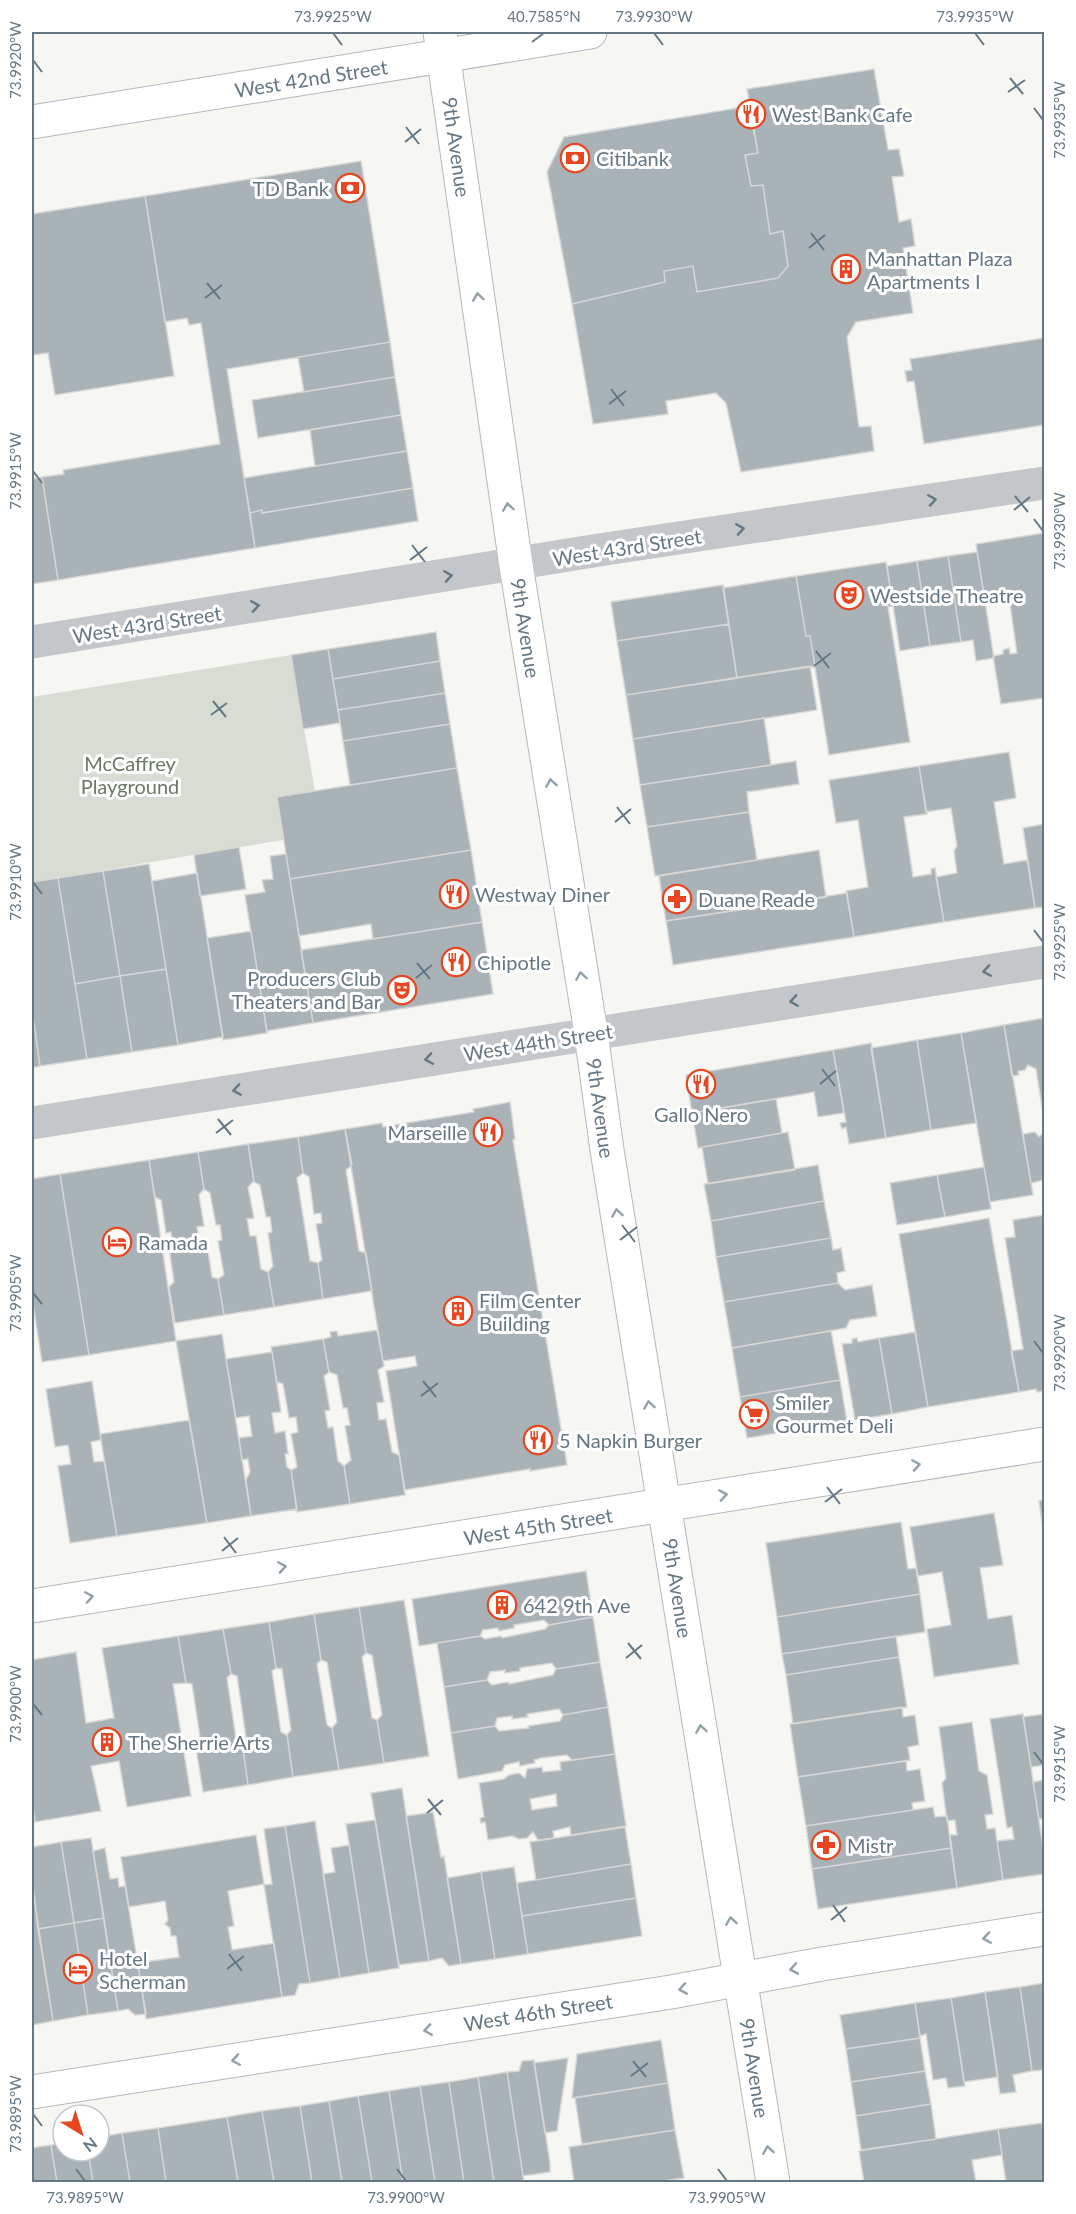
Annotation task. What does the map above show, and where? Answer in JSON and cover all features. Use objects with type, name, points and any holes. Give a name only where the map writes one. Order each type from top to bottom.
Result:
[{"type":"main road","name":"West 42nd Street","points":[[32,122],[360,70],[442,43],[590,32]]},
{"type":"main road","name":"9th Avenue","points":[[442,43],[516,565],[591,1033],[607,1150],[773,2182]]},
{"type":"main road","name":"West 45th Street","points":[[32,1606],[1044,1444]]},
{"type":"main road","name":"West 46th Street","points":[[32,2092],[1044,1929]]},
{"type":"street","name":"West 43rd Street","points":[[32,642],[1044,483]]},
{"type":"street","name":"West 44th Street","points":[[32,1123],[1044,962]]},
{"type":"green space","name":"McCaffrey Playground","points":[[291,655],[315,791],[277,797],[283,840],[32,882],[32,697]]},
{"type":"building","name":"Manhattan Plaza Apartments I","points":[[874,69],[888,150],[899,149],[904,176],[892,177],[899,222],[911,219],[915,246],[903,248],[913,313],[856,322],[847,337],[859,427],[871,426],[874,451],[741,472],[726,403],[716,393],[666,401],[668,414],[593,424],[572,304],[665,282],[664,271],[693,266],[697,292],[778,278],[788,266],[783,231],[770,234],[763,185],[751,186],[745,155],[758,153],[747,89]]},
{"type":"building","points":[[749,106],[758,153],[745,155],[751,186],[763,185],[770,234],[783,231],[788,266],[778,278],[697,292],[693,266],[664,271],[665,282],[572,304],[547,172],[564,137]]},
{"type":"building","points":[[361,161],[390,342],[227,369],[255,548],[58,580],[42,477],[64,474],[63,470],[220,444],[201,323],[189,325],[187,318],[165,322],[145,196]]},
{"type":"building","points":[[145,196],[174,376],[55,395],[48,353],[32,355],[32,214]]},
{"type":"building","points":[[1044,338],[1044,425],[924,444],[914,381],[907,382],[905,371],[912,370],[910,359]]},
{"type":"building","points":[[390,342],[395,377],[304,392],[298,357]]},
{"type":"building","points":[[395,377],[401,415],[258,438],[252,400]]},
{"type":"building","points":[[401,415],[407,451],[315,466],[310,430]]},
{"type":"building","points":[[407,451],[413,488],[262,513],[262,510],[250,513],[244,478]]},
{"type":"building","points":[[42,477],[58,580],[32,584],[32,479]]},
{"type":"building","points":[[413,488],[418,521],[255,548],[250,513],[262,510],[262,513]]},
{"type":"building","points":[[1044,533],[1044,698],[1001,704],[993,656],[1003,654],[1003,650],[1009,648],[1010,654],[1017,653],[1008,590],[984,594],[976,544]]},
{"type":"building","points":[[977,552],[994,658],[976,661],[973,640],[961,642],[948,556]]},
{"type":"building","points":[[948,556],[961,642],[930,646],[917,561]]},
{"type":"building","points":[[917,561],[930,646],[900,651],[887,566]]},
{"type":"building","points":[[886,562],[893,606],[888,607],[910,742],[829,755],[810,636],[806,636],[796,576]]},
{"type":"building","points":[[796,576],[806,636],[810,636],[815,666],[737,678],[723,588]]},
{"type":"building","points":[[723,585],[729,624],[617,641],[611,602]]},
{"type":"building","points":[[729,624],[737,678],[626,695],[617,641]]},
{"type":"building","points":[[436,632],[440,661],[333,679],[328,649]]},
{"type":"building","points":[[328,649],[340,723],[303,729],[291,655]]},
{"type":"building","points":[[440,661],[445,693],[338,710],[333,679]]},
{"type":"building","points":[[810,666],[817,710],[633,739],[626,695]]},
{"type":"building","points":[[445,693],[450,724],[343,741],[338,710]]},
{"type":"building","points":[[764,718],[771,765],[640,785],[633,739]]},
{"type":"building","points":[[450,724],[457,768],[350,785],[343,741]]},
{"type":"building","points":[[1009,752],[1016,798],[994,802],[1004,864],[1027,860],[1035,908],[944,922],[936,877],[957,873],[954,851],[957,846],[951,808],[926,812],[919,766]]},
{"type":"building","points":[[796,761],[799,784],[747,792],[749,812],[647,827],[640,785]]},
{"type":"building","points":[[919,766],[927,814],[904,817],[913,877],[931,874],[931,869],[935,868],[944,922],[854,937],[846,891],[868,887],[858,820],[836,823],[829,780]]},
{"type":"building","points":[[457,768],[471,850],[290,879],[277,797]]},
{"type":"building","points":[[749,812],[757,860],[655,876],[647,827]]},
{"type":"building","points":[[1044,824],[1044,907],[1035,908],[1023,828]]},
{"type":"building","points":[[239,847],[246,889],[200,896],[194,855]]},
{"type":"building","points":[[471,850],[482,922],[373,939],[371,924],[299,936],[290,879]]},
{"type":"building","points":[[819,850],[826,897],[666,921],[659,876]]},
{"type":"building","points":[[286,854],[313,1023],[267,1031],[245,895],[265,892],[262,880],[273,879],[270,856]]},
{"type":"building","points":[[149,864],[166,969],[120,976],[103,871]]},
{"type":"building","points":[[103,871],[120,976],[75,984],[58,878]]},
{"type":"building","points":[[197,873],[223,1037],[178,1045],[152,881]]},
{"type":"building","points":[[58,878],[87,1059],[40,1066],[32,1009],[32,882]]},
{"type":"building","points":[[847,893],[854,937],[673,965],[666,921]]},
{"type":"building","points":[[482,922],[493,994],[313,1023],[301,950]]},
{"type":"building","points":[[251,931],[267,1033],[223,1040],[207,938]]},
{"type":"building","points":[[166,969],[178,1045],[132,1052],[120,976]]},
{"type":"building","points":[[120,976],[132,1052],[87,1059],[75,984]]},
{"type":"building","points":[[32,1009],[40,1066],[32,1068]]},
{"type":"building","points":[[1044,1018],[1044,1120],[1036,1069],[1028,1065],[1025,1070],[1018,1071],[1019,1075],[1012,1076],[1004,1025]]},
{"type":"building","points":[[1004,1025],[1033,1195],[990,1202],[961,1033]]},
{"type":"building","points":[[961,1033],[976,1123],[931,1130],[917,1040]]},
{"type":"building","points":[[917,1040],[931,1130],[886,1138],[871,1048]]},
{"type":"building","points":[[871,1043],[886,1138],[849,1144],[846,1127],[842,1129],[840,1123],[846,1122],[833,1050]]},
{"type":"building","points":[[833,1050],[844,1113],[818,1117],[814,1092],[692,1113],[686,1075]]},
{"type":"building","points":[[776,1099],[782,1133],[698,1148],[692,1113]]},
{"type":"building","name":"Film Center Building","points":[[510,1102],[515,1139],[513,1140],[567,1465],[405,1490],[386,1371],[417,1366],[415,1356],[383,1361],[345,1129],[382,1123],[383,1127],[474,1112],[473,1109]]},
{"type":"building","points":[[345,1129],[352,1165],[346,1170],[359,1251],[366,1253],[372,1291],[323,1299],[318,1263],[322,1260],[316,1224],[322,1223],[321,1213],[314,1214],[309,1177],[303,1173],[298,1137]]},
{"type":"building","points":[[788,1132],[795,1170],[708,1184],[702,1147]]},
{"type":"building","points":[[1035,1132],[1039,1137],[1044,1132],[1044,1180],[1031,1183],[1023,1134]]},
{"type":"building","points":[[298,1137],[303,1173],[297,1178],[310,1261],[318,1263],[323,1299],[274,1307],[268,1272],[273,1266],[268,1233],[272,1232],[270,1217],[266,1217],[260,1185],[254,1182],[248,1144]]},
{"type":"building","points":[[248,1144],[254,1181],[248,1187],[254,1218],[247,1219],[250,1236],[256,1236],[261,1269],[268,1272],[274,1307],[224,1315],[218,1279],[224,1275],[218,1241],[222,1240],[220,1225],[216,1225],[210,1193],[204,1189],[198,1152]]},
{"type":"building","points":[[198,1152],[204,1189],[199,1195],[204,1226],[197,1227],[200,1245],[207,1244],[212,1277],[218,1279],[224,1315],[175,1323],[169,1287],[174,1282],[169,1248],[173,1248],[171,1232],[166,1233],[161,1200],[155,1197],[149,1160]]},
{"type":"building","name":"Ramada","points":[[149,1160],[176,1341],[89,1355],[60,1174]]},
{"type":"building","points":[[818,1165],[824,1201],[711,1221],[704,1184]]},
{"type":"building","points":[[984,1167],[991,1209],[945,1217],[937,1175]]},
{"type":"building","points":[[60,1174],[89,1355],[42,1362],[32,1297],[32,1179]]},
{"type":"building","points":[[937,1175],[945,1217],[897,1225],[890,1183]]},
{"type":"building","points":[[824,1201],[831,1238],[716,1257],[711,1221]]},
{"type":"building","points":[[1044,1215],[1044,1391],[1037,1392],[1036,1389],[1019,1392],[1011,1351],[1023,1349],[1005,1238],[1015,1237],[1013,1220]]},
{"type":"building","points":[[989,1218],[1019,1392],[928,1407],[899,1234]]},
{"type":"building","points":[[831,1238],[833,1250],[841,1248],[845,1271],[837,1273],[838,1283],[724,1302],[716,1257]]},
{"type":"building","points":[[838,1283],[845,1290],[872,1285],[877,1316],[850,1320],[846,1328],[732,1348],[724,1302]]},
{"type":"building","points":[[377,1330],[384,1366],[378,1370],[384,1402],[377,1403],[379,1420],[386,1419],[392,1452],[399,1455],[405,1495],[350,1504],[344,1466],[351,1460],[345,1426],[350,1425],[347,1408],[343,1408],[337,1375],[329,1372],[323,1339],[331,1337],[330,1332],[337,1331],[338,1336]]},
{"type":"building","points":[[831,1331],[840,1380],[740,1397],[732,1348]]},
{"type":"building","points":[[915,1332],[928,1407],[892,1414],[879,1338]]},
{"type":"building","points":[[222,1334],[251,1516],[207,1523],[176,1341]]},
{"type":"building","points":[[857,1338],[858,1342],[879,1338],[892,1414],[855,1420],[842,1344],[852,1343],[852,1339]]},
{"type":"building","points":[[323,1339],[329,1372],[324,1376],[330,1410],[325,1411],[328,1428],[333,1427],[338,1461],[344,1466],[350,1504],[297,1512],[291,1470],[297,1467],[291,1434],[298,1432],[296,1417],[289,1418],[283,1384],[277,1382],[271,1347]]},
{"type":"building","points":[[272,1352],[281,1412],[272,1413],[275,1433],[285,1431],[287,1467],[291,1470],[297,1509],[251,1516],[246,1480],[250,1472],[248,1459],[242,1460],[239,1438],[252,1436],[249,1416],[236,1418],[226,1359]]},
{"type":"building","points":[[840,1380],[847,1422],[747,1438],[740,1397]]},
{"type":"building","points":[[92,1381],[101,1440],[91,1442],[94,1462],[104,1461],[117,1536],[70,1543],[58,1466],[71,1464],[68,1445],[55,1447],[46,1389]]},
{"type":"building","points":[[189,1420],[207,1523],[117,1536],[100,1434]]},
{"type":"building","points":[[1044,1500],[1044,1535],[1039,1501]]},
{"type":"building","points":[[994,1513],[1003,1565],[980,1568],[988,1619],[1012,1615],[1019,1664],[934,1677],[927,1629],[951,1625],[942,1572],[918,1576],[910,1527]]},
{"type":"building","points":[[901,1522],[908,1569],[916,1568],[920,1594],[777,1617],[766,1543]]},
{"type":"building","name":"642 9th Ave","points":[[586,1571],[593,1617],[549,1625],[544,1620],[514,1625],[514,1628],[499,1631],[498,1628],[483,1630],[480,1636],[419,1646],[412,1599]]},
{"type":"building","points":[[920,1594],[925,1632],[782,1654],[777,1617]]},
{"type":"building","points":[[404,1600],[429,1756],[384,1763],[377,1720],[382,1715],[372,1655],[366,1653],[359,1607]]},
{"type":"building","points":[[359,1607],[366,1653],[362,1657],[372,1718],[377,1720],[384,1763],[339,1770],[332,1728],[337,1722],[327,1662],[321,1660],[314,1614]]},
{"type":"building","points":[[314,1614],[321,1660],[317,1664],[327,1725],[332,1728],[339,1770],[293,1777],[287,1735],[291,1730],[282,1669],[276,1668],[269,1622]]},
{"type":"building","points":[[593,1617],[600,1662],[556,1669],[552,1663],[520,1668],[520,1671],[490,1672],[487,1680],[444,1687],[437,1643],[480,1636],[485,1639],[501,1636],[502,1638],[545,1629],[549,1625]]},
{"type":"building","points":[[269,1622],[276,1668],[272,1671],[281,1732],[287,1735],[293,1777],[248,1785],[242,1742],[246,1737],[237,1676],[231,1674],[223,1629]]},
{"type":"building","points":[[223,1629],[231,1674],[227,1678],[236,1739],[242,1742],[248,1785],[203,1792],[196,1748],[201,1744],[192,1684],[186,1683],[178,1636]]},
{"type":"building","name":"The Sherrie Arts","points":[[178,1636],[186,1683],[173,1684],[191,1796],[127,1807],[119,1761],[91,1766],[101,1811],[35,1822],[32,1797],[32,1660],[76,1652],[86,1723],[114,1718],[102,1648]]},
{"type":"building","points":[[896,1636],[899,1657],[786,1675],[782,1654]]},
{"type":"building","points":[[899,1657],[907,1707],[793,1724],[786,1675]]},
{"type":"building","points":[[600,1662],[608,1707],[563,1715],[559,1709],[527,1714],[528,1717],[497,1718],[495,1726],[451,1733],[444,1687],[487,1680],[492,1685],[508,1682],[509,1684],[553,1675],[556,1669]]},
{"type":"building","points":[[608,1707],[615,1754],[572,1760],[567,1755],[541,1758],[534,1760],[535,1763],[520,1766],[519,1762],[505,1765],[502,1771],[458,1779],[451,1733],[495,1726],[499,1731],[529,1728],[528,1726],[560,1721],[563,1715]]},
{"type":"building","points":[[902,1707],[903,1717],[915,1715],[919,1745],[908,1747],[910,1760],[798,1777],[790,1724]]},
{"type":"building","points":[[1023,1714],[1044,1854],[1044,1874],[1003,1880],[997,1841],[1014,1839],[1012,1827],[1007,1828],[990,1719]]},
{"type":"building","points":[[1044,1714],[1044,1765],[1031,1767],[1023,1717]]},
{"type":"building","points":[[972,1722],[979,1771],[987,1775],[993,1814],[985,1815],[987,1829],[995,1828],[1003,1880],[957,1888],[950,1835],[957,1835],[955,1820],[947,1821],[942,1783],[946,1778],[939,1727]]},
{"type":"building","points":[[615,1754],[626,1826],[571,1835],[570,1827],[553,1831],[554,1838],[538,1840],[533,1832],[527,1838],[519,1839],[512,1836],[488,1840],[485,1822],[481,1823],[480,1818],[484,1817],[479,1783],[504,1779],[509,1775],[519,1773],[525,1778],[527,1769],[542,1767],[543,1772],[561,1770],[560,1762]],"holes":[[[556,1794],[557,1806],[532,1810],[530,1799]]]},
{"type":"building","points":[[906,1761],[907,1771],[920,1769],[925,1801],[912,1803],[913,1810],[806,1826],[798,1777]]},
{"type":"building","points":[[1044,1780],[1044,1819],[1039,1819],[1033,1782]]},
{"type":"building","points":[[402,1788],[429,1961],[399,1965],[371,1793]]},
{"type":"building","points":[[933,1807],[935,1817],[947,1816],[951,1848],[812,1869],[806,1826]]},
{"type":"building","points":[[433,1812],[441,1857],[444,1856],[461,1964],[449,1966],[442,1958],[429,1961],[406,1816]]},
{"type":"building","points":[[375,1820],[399,1968],[369,1973],[346,1824]]},
{"type":"building","points":[[315,1821],[340,1978],[310,1983],[285,1826]]},
{"type":"building","points":[[285,1826],[310,1983],[299,1984],[295,1995],[282,1997],[264,1885],[272,1884],[264,1829]]},
{"type":"building","points":[[625,1827],[631,1864],[536,1880],[530,1842]]},
{"type":"building","points":[[256,1835],[264,1884],[228,1891],[234,1926],[228,1927],[232,1950],[274,1943],[282,1997],[146,2019],[138,1963],[179,1957],[176,1936],[171,1936],[170,1928],[165,1924],[168,1920],[165,1901],[129,1907],[121,1857]]},
{"type":"building","points":[[91,1838],[104,1918],[74,1923],[61,1842]]},
{"type":"building","points":[[61,1842],[74,1923],[38,1929],[32,1875],[32,1847]]},
{"type":"building","points":[[349,1845],[369,1973],[340,1978],[323,1874],[335,1872],[331,1848]]},
{"type":"building","points":[[105,1848],[110,1879],[118,1878],[119,1887],[125,1886],[146,2014],[135,2015],[128,2009],[118,2011],[93,1851]]},
{"type":"building","points":[[951,1848],[957,1888],[818,1909],[812,1869]]},
{"type":"building","points":[[631,1864],[636,1898],[522,1916],[517,1883]]},
{"type":"building","points":[[514,1867],[528,1954],[495,1959],[481,1872]]},
{"type":"building","points":[[481,1872],[495,1959],[461,1964],[447,1878]]},
{"type":"building","points":[[32,1885],[53,2021],[32,2025]]},
{"type":"building","points":[[636,1898],[642,1936],[528,1954],[522,1916]]},
{"type":"building","points":[[104,1918],[118,2011],[88,2015],[74,1923]]},
{"type":"building","points":[[74,1923],[88,2015],[53,2021],[38,1929]]},
{"type":"building","points":[[1044,1983],[1044,2070],[1032,2071],[1020,1987]]},
{"type":"building","points":[[1020,1987],[1032,2071],[1013,2075],[1016,2092],[1000,2094],[985,1992]]},
{"type":"building","points":[[985,1992],[998,2077],[964,2082],[951,1998]]},
{"type":"building","points":[[951,1998],[965,2086],[948,2088],[946,2078],[933,2080],[926,2034],[920,2036],[915,2003]]},
{"type":"building","points":[[915,2003],[920,2038],[846,2049],[840,2015]]},
{"type":"building","points":[[920,2038],[925,2071],[851,2082],[846,2049]]},
{"type":"building","points":[[661,2040],[668,2083],[572,2098],[577,2054]]},
{"type":"building","points":[[568,2058],[557,2131],[545,2133],[534,2063]]},
{"type":"building","points":[[534,2060],[550,2172],[523,2176],[507,2072],[519,2071],[522,2061]]},
{"type":"building","points":[[925,2071],[931,2104],[856,2116],[851,2082]]},
{"type":"building","points":[[507,2072],[524,2182],[494,2182],[478,2077]]},
{"type":"building","points":[[478,2077],[494,2182],[464,2182],[449,2082]]},
{"type":"building","points":[[449,2082],[464,2182],[435,2182],[420,2086]]},
{"type":"building","points":[[668,2083],[675,2130],[582,2144],[575,2098]]},
{"type":"building","points":[[420,2086],[435,2182],[403,2182],[389,2091]]},
{"type":"building","points":[[389,2091],[403,2182],[372,2182],[358,2096]]},
{"type":"building","points":[[358,2096],[372,2182],[342,2182],[329,2101]]},
{"type":"building","points":[[329,2101],[342,2182],[312,2182],[300,2106]]},
{"type":"building","points":[[931,2104],[936,2139],[861,2150],[856,2116]]},
{"type":"building","points":[[300,2106],[312,2182],[274,2182],[262,2111]]},
{"type":"building","points":[[262,2111],[274,2182],[238,2182],[227,2117]]},
{"type":"building","points":[[227,2117],[238,2182],[166,2182],[158,2128]]},
{"type":"building","points":[[1042,2123],[1044,2182],[1006,2182],[998,2129]]},
{"type":"building","points":[[158,2128],[166,2182],[130,2182],[122,2133]]},
{"type":"building","points":[[998,2129],[1002,2155],[972,2160],[976,2182],[864,2182],[859,2151]]},
{"type":"building","points":[[675,2130],[684,2178],[656,2182],[574,2182],[569,2147]]},
{"type":"building","points":[[122,2133],[130,2182],[93,2182],[90,2163],[111,2163],[111,2135]]},
{"type":"building","points":[[51,2145],[51,2163],[54,2163],[57,2182],[32,2182],[32,2148]]},
{"type":"building","points":[[54,2163],[90,2163],[93,2182],[57,2182]]},
{"type":"place","name":"West Bank Cafe","points":[[751,114]]},
{"type":"place","name":"Citibank","points":[[575,158]]},
{"type":"place","name":"TD Bank","points":[[350,188]]},
{"type":"place","name":"Manhattan Plaza Apartments I","points":[[846,269]]},
{"type":"place","name":"Westside Theatre","points":[[849,595]]},
{"type":"place","name":"Westway Diner","points":[[454,894]]},
{"type":"place","name":"Duane Reade","points":[[677,899]]},
{"type":"place","name":"Chipotle","points":[[456,962]]},
{"type":"place","name":"Producers Club Theaters and Bar","points":[[402,990]]},
{"type":"place","name":"Gallo Nero","points":[[701,1084]]},
{"type":"place","name":"Marseille","points":[[488,1132]]},
{"type":"place","name":"Ramada","points":[[117,1242]]},
{"type":"place","name":"Film Center Building","points":[[458,1311]]},
{"type":"place","name":"Smiler Gourmet Deli","points":[[754,1414]]},
{"type":"place","name":"5 Napkin Burger","points":[[538,1440]]},
{"type":"place","name":"642 9th Ave","points":[[502,1605]]},
{"type":"place","name":"The Sherrie Arts","points":[[107,1742]]},
{"type":"place","name":"Mistr","points":[[826,1845]]},
{"type":"place","name":"Hotel Scherman","points":[[78,1969]]}]
